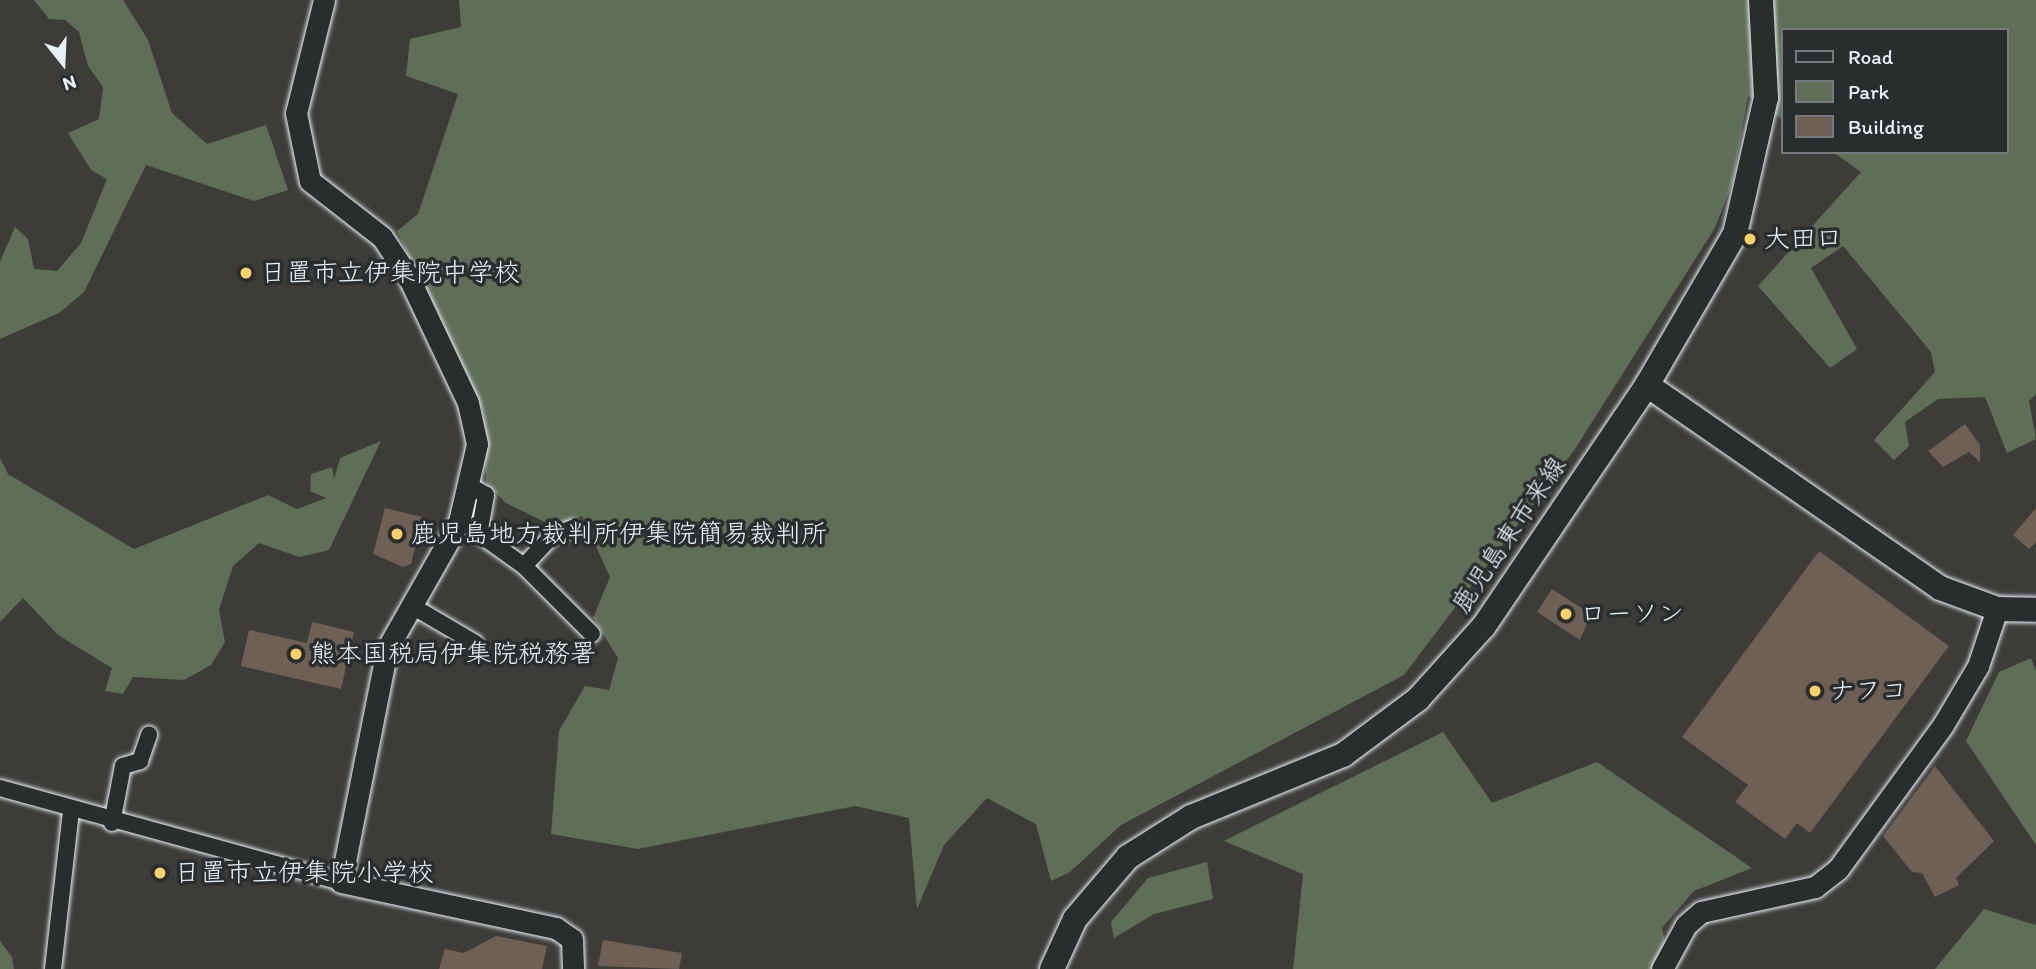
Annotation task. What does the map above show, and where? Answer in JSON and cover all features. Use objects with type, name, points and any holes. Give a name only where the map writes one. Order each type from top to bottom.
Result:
[{"type":"main road","name":"鹿児島東市来線","points":[[1052,969],[1075,919],[1128,857],[1191,817],[1343,755],[1444,673],[1484,625],[1647,385],[1719,268],[1750,187],[1766,98],[1761,0]]},
{"type":"main road","points":[[1647,385],[1940,588],[1997,610],[2036,610]]},
{"type":"street","points":[[324,0],[296,113],[297,142],[310,181],[382,237],[408,276],[468,403],[477,444],[472,487],[412,606],[387,649],[341,883]]},
{"type":"street","points":[[472,487],[486,495],[479,534],[524,566],[592,634]]},
{"type":"street","points":[[524,566],[552,536],[573,528]]},
{"type":"street","points":[[412,606],[475,643]]},
{"type":"street","points":[[1662,969],[1701,912],[1815,887],[1838,869],[1943,725],[1979,666],[1997,610]]},
{"type":"street","points":[[112,822],[116,764],[140,761],[149,735]]},
{"type":"street","points":[[0,788],[71,812],[341,883],[556,928],[572,939],[573,969]]},
{"type":"street","points":[[53,969],[71,812]]},
{"type":"green space","points":[[34,0],[123,0],[148,40],[172,113],[207,144],[266,125],[288,190],[254,201],[146,165],[84,292],[59,313],[0,339],[0,262],[15,227],[28,239],[34,269],[57,271],[81,243],[107,179],[91,170],[68,133],[99,119],[103,87],[88,66],[79,32],[65,20],[49,19]]},
{"type":"green space","points":[[459,0],[2036,0],[2036,394],[2029,401],[2036,439],[2007,453],[1985,397],[1938,399],[1905,422],[1909,446],[1894,460],[1874,440],[1935,372],[1931,352],[1843,246],[1811,268],[1857,349],[1830,368],[1758,286],[1861,172],[1836,154],[2008,154],[2008,28],[1780,28],[1780,118],[1748,96],[1733,181],[1715,228],[1575,449],[1404,675],[1121,825],[1070,872],[1051,881],[1036,824],[987,798],[944,845],[917,909],[909,818],[855,806],[638,849],[551,834],[559,731],[585,686],[609,690],[618,658],[593,618],[610,577],[582,516],[553,526],[506,503],[486,483],[483,411],[397,231],[418,214],[458,94],[406,76],[410,39],[461,27]]},
{"type":"green space","points":[[381,441],[329,550],[299,557],[259,543],[233,566],[219,610],[225,642],[211,665],[184,680],[133,677],[123,694],[105,691],[112,668],[58,635],[23,598],[0,622],[0,458],[8,474],[134,549],[268,495],[297,509],[326,498],[310,491],[311,474],[332,467],[334,479],[340,458]]},
{"type":"green space","points":[[2031,658],[2036,671],[2036,845],[1966,741],[1999,672]]},
{"type":"green space","points":[[1443,732],[1492,803],[1597,762],[1752,868],[1694,891],[1662,928],[1671,969],[1293,969],[1303,874],[1224,841]]},
{"type":"green space","points":[[1207,862],[1213,899],[1154,914],[1114,938],[1111,922],[1148,878]]},
{"type":"green space","points":[[1984,909],[2036,925],[2036,969],[1935,969]]},
{"type":"green space","points":[[0,941],[12,957],[14,969],[0,969]]},
{"type":"building","points":[[1965,424],[1980,445],[1980,462],[1969,452],[1943,467],[1928,451]]},
{"type":"building","points":[[385,508],[422,517],[411,564],[403,567],[373,554]]},
{"type":"building","points":[[2036,508],[2036,542],[2029,549],[2013,535]]},
{"type":"building","name":"ナフコ","points":[[1819,551],[1949,646],[1810,833],[1797,823],[1785,839],[1735,802],[1748,785],[1682,737]]},
{"type":"building","points":[[1552,589],[1591,614],[1580,640],[1537,612]]},
{"type":"building","name":"熊本国税局伊集院税務署","points":[[312,622],[354,632],[341,689],[241,666],[249,630],[307,643]]},
{"type":"building","points":[[1935,766],[1994,841],[1956,878],[1959,885],[1935,897],[1922,873],[1912,872],[1883,836]]},
{"type":"building","points":[[496,936],[547,946],[542,969],[439,969],[445,949],[464,953]]},
{"type":"building","points":[[603,940],[682,953],[679,969],[598,966]]},
{"type":"place","name":"大田口","points":[[1750,239]]},
{"type":"place","name":"日置市立伊集院中学校","points":[[246,273]]},
{"type":"place","name":"鹿児島地方裁判所伊集院簡易裁判所","points":[[397,534]]},
{"type":"place","name":"ローソン","points":[[1566,614]]},
{"type":"place","name":"熊本国税局伊集院税務署","points":[[296,654]]},
{"type":"place","name":"ナフコ","points":[[1815,691]]},
{"type":"place","name":"日置市立伊集院小学校","points":[[160,873]]}]
